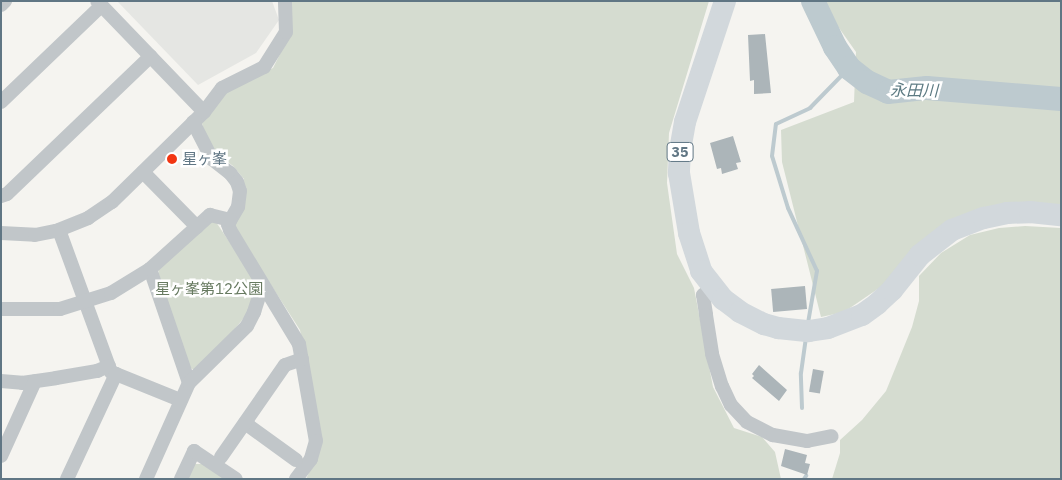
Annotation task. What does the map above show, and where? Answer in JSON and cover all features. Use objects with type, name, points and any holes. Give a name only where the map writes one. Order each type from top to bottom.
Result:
[{"type":"main road","name":"35","points":[[725,1],[686,122],[680,151],[679,174],[689,233],[701,271],[718,293],[740,312],[764,324],[809,331],[846,322],[862,315],[892,290],[920,256],[952,230],[984,218],[1007,213],[1030,212],[1061,215]]},
{"type":"street","points":[[1,5],[6,1]]},
{"type":"street","points":[[1,233],[35,235],[60,230],[88,218],[112,202],[204,112],[216,94],[227,84],[264,67],[286,32],[285,1]]},
{"type":"street","points":[[1,102],[99,4],[204,112]]},
{"type":"street","points":[[1,196],[7,194],[151,56]]},
{"type":"street","points":[[193,122],[212,159],[230,173],[237,182],[240,191],[238,206],[230,220],[230,230],[299,344],[316,442],[311,458],[296,479]]},
{"type":"street","points":[[143,172],[197,227]]},
{"type":"street","points":[[1,309],[60,309],[111,293],[150,269],[210,215],[230,220]]},
{"type":"street","points":[[60,230],[112,370],[67,479]]},
{"type":"street","points":[[150,269],[189,383]]},
{"type":"street","points":[[146,479],[189,383],[246,326],[254,312],[263,285]]},
{"type":"street","points":[[718,293],[703,294],[712,354],[722,386],[731,405],[747,422],[773,435],[807,441],[832,436]]},
{"type":"street","points":[[221,457],[286,365],[302,359]]},
{"type":"street","points":[[1,381],[35,381],[112,370],[180,400]]},
{"type":"street","points":[[1,456],[35,381]]},
{"type":"street","points":[[245,423],[296,460]]},
{"type":"street","points":[[181,479],[194,451],[236,479]]},
{"type":"shaded area","points":[[117,1],[272,1],[279,20],[256,53],[198,85]]},
{"type":"green space","points":[[291,1],[709,1],[669,133],[667,183],[677,254],[694,288],[713,387],[734,428],[762,437],[775,452],[781,479],[306,479],[314,462],[319,429],[300,330],[236,231],[234,221],[244,210],[244,179],[233,166],[212,150],[204,135],[202,123],[227,88],[273,68],[289,36]]},
{"type":"green space","points":[[820,1],[1061,1],[1061,207],[1001,205],[844,312],[821,317],[782,162],[781,130],[854,102],[856,52]]},
{"type":"green space","name":"星ヶ峯第12公園","points":[[212,221],[216,222],[255,280],[256,287],[249,312],[195,370],[190,368],[158,275],[159,269]]},
{"type":"green space","points":[[1025,226],[1061,228],[1061,479],[832,479],[840,453],[840,440],[862,420],[886,391],[912,327],[919,301],[919,276],[941,253],[970,235],[999,228]]},
{"type":"green space","points":[[195,464],[204,464],[229,479],[187,479]]},
{"type":"building","points":[[765,34],[771,93],[754,94],[754,80],[750,81],[748,35]]},
{"type":"building","points":[[733,136],[741,162],[736,163],[738,169],[722,174],[721,168],[717,169],[710,143]]},
{"type":"building","points":[[805,286],[807,309],[773,312],[771,289]]},
{"type":"building","points":[[759,365],[787,390],[779,401],[752,378],[754,376],[752,374]]},
{"type":"building","points":[[813,369],[824,371],[820,394],[809,392]]},
{"type":"building","points":[[785,449],[807,455],[805,463],[810,464],[807,475],[781,466]]},
{"type":"waterway","name":"永田川","points":[[813,1],[835,47],[849,68],[867,82],[888,92],[927,88],[1061,99]]},
{"type":"waterway","points":[[808,323],[817,271],[788,208],[772,156],[776,124],[810,108],[849,68]]},
{"type":"waterway","points":[[802,408],[801,373],[806,338]]},
{"type":"place","name":"星ヶ峯","points":[[172,159]]}]
